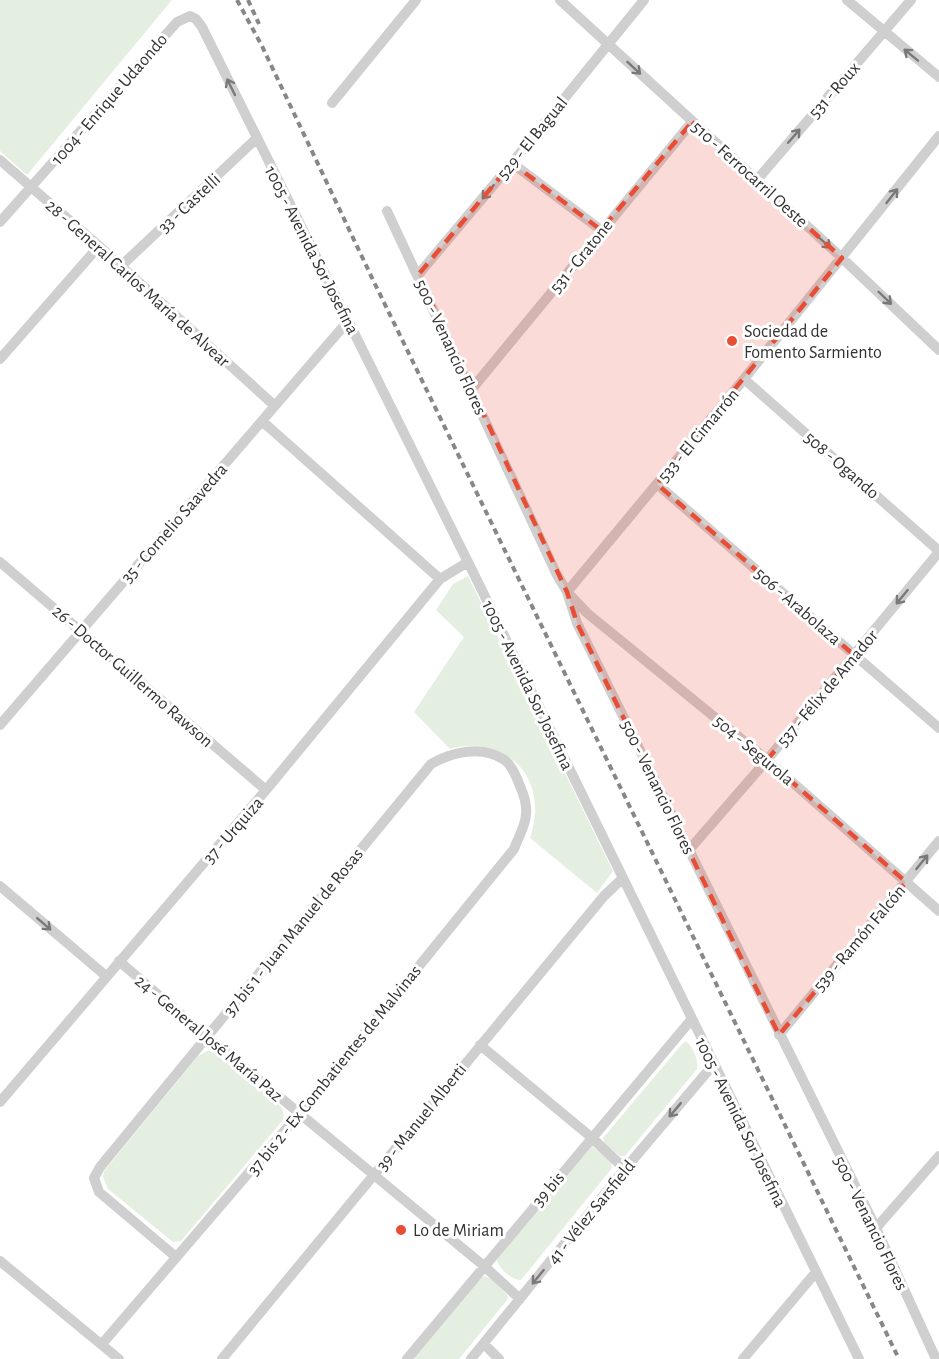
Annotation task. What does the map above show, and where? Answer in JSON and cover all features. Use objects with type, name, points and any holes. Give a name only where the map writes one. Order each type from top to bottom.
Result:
[{"type":"street","points":[[332,103],[416,0]]},
{"type":"street","name":"510 - Ferrocarril Oeste","points":[[560,0],[939,350]]},
{"type":"street","name":"529 - El Bagual","points":[[418,275],[644,0]]},
{"type":"street","points":[[847,0],[939,77]]},
{"type":"street","name":"531 - Roux","points":[[756,180],[911,0]]},
{"type":"street","name":"1005 - Avenida Sor Josefina","points":[[190,16],[196,19],[202,27],[468,562],[859,1359]]},
{"type":"street","name":"1004 - Enrique Udaondo","points":[[0,222],[177,22],[190,16]]},
{"type":"street","name":"531 - Gratone","points":[[471,390],[692,122]]},
{"type":"street","name":"533 - El Cimarrón","points":[[567,592],[744,379],[939,136]]},
{"type":"street","name":"33 - Castelli","points":[[121,266],[256,139]]},
{"type":"street","name":"28 - General Carlos María de Alvear","points":[[0,160],[99,246],[275,406]]},
{"type":"street","points":[[512,163],[601,230]]},
{"type":"street","name":"500 - Venancio Flores","points":[[387,211],[556,573],[567,592],[577,623],[876,1228],[936,1359]]},
{"type":"street","points":[[0,359],[99,246]]},
{"type":"street","name":"35 - Cornelio Saavedra","points":[[0,725],[348,321]]},
{"type":"street","name":"508 - Ogando","points":[[744,379],[939,552]]},
{"type":"street","points":[[262,422],[440,579]]},
{"type":"street","name":"506 - Arabolaza","points":[[657,484],[939,728]]},
{"type":"street","name":"537 - Félix de Amador","points":[[689,850],[767,760],[939,552]]},
{"type":"street","name":"26 - Doctor Guillermo Rawson","points":[[0,562],[266,790]]},
{"type":"street","name":"37 - Urquiza","points":[[0,1102],[266,790],[440,579],[468,562]]},
{"type":"street","name":"504 - Segurola","points":[[567,592],[587,613],[767,760],[939,911]]},
{"type":"street","name":"37 bis 1 - Juan Manuel de Rosas","points":[[176,1257],[99,1192],[94,1178],[100,1167],[431,764],[446,755],[464,751],[491,754],[505,759],[517,779]]},
{"type":"street","name":"37 bis 2 - Ex Combatientes de Malvinas","points":[[102,1344],[299,1114],[514,849],[526,815],[525,798],[517,779]]},
{"type":"street","name":"539 - Ramón Falcón","points":[[779,1035],[939,841]]},
{"type":"street","name":"39 - Manuel Alberti","points":[[222,1359],[604,896],[623,878]]},
{"type":"street","name":"24 - General José María Paz","points":[[0,886],[106,976]]},
{"type":"street","name":"24 - General José María Paz","points":[[119,961],[299,1114],[484,1266],[520,1299]]},
{"type":"street","name":"39 bis","points":[[407,1359],[691,1020]]},
{"type":"street","points":[[480,1045],[591,1137],[625,1169]]},
{"type":"street","name":"41 - Vélez Sarsfield","points":[[471,1359],[625,1169],[713,1065]]},
{"type":"street","points":[[876,1228],[939,1156]]},
{"type":"street","points":[[0,1261],[119,1359]]},
{"type":"street","points":[[743,1359],[816,1272]]},
{"type":"street","points":[[484,1344],[499,1359]]},
{"type":"highlighted area","points":[[692,122],[842,258],[657,484],[854,655],[767,760],[906,882],[779,1035],[577,623],[567,592],[418,275],[512,163],[601,230]]},
{"type":"green space","points":[[0,0],[172,0],[27,175],[0,151]]},
{"type":"green space","points":[[468,576],[613,871],[597,893],[530,838],[535,818],[535,805],[532,789],[518,764],[495,750],[481,746],[450,749],[414,712],[464,637],[436,610],[453,584]]},
{"type":"green space","points":[[686,1041],[695,1054],[697,1069],[625,1156],[620,1156],[605,1144],[603,1138]]},
{"type":"green space","points":[[209,1050],[221,1055],[279,1105],[284,1117],[181,1241],[173,1242],[108,1189],[103,1177],[104,1171],[198,1056]]},
{"type":"green space","points":[[592,1146],[611,1161],[612,1168],[521,1280],[509,1276],[499,1266],[497,1258]]},
{"type":"green space","points":[[485,1276],[493,1280],[508,1299],[459,1359],[413,1359],[480,1279]]},
{"type":"railway","points":[[237,0],[262,46],[374,282],[899,1359]]},
{"type":"railway","points":[[248,0],[259,24]]},
{"type":"place","name":"Sociedad de Fomento Sarmiento","points":[[732,341]]},
{"type":"place","name":"Lo de Miriam","points":[[401,1230]]}]
